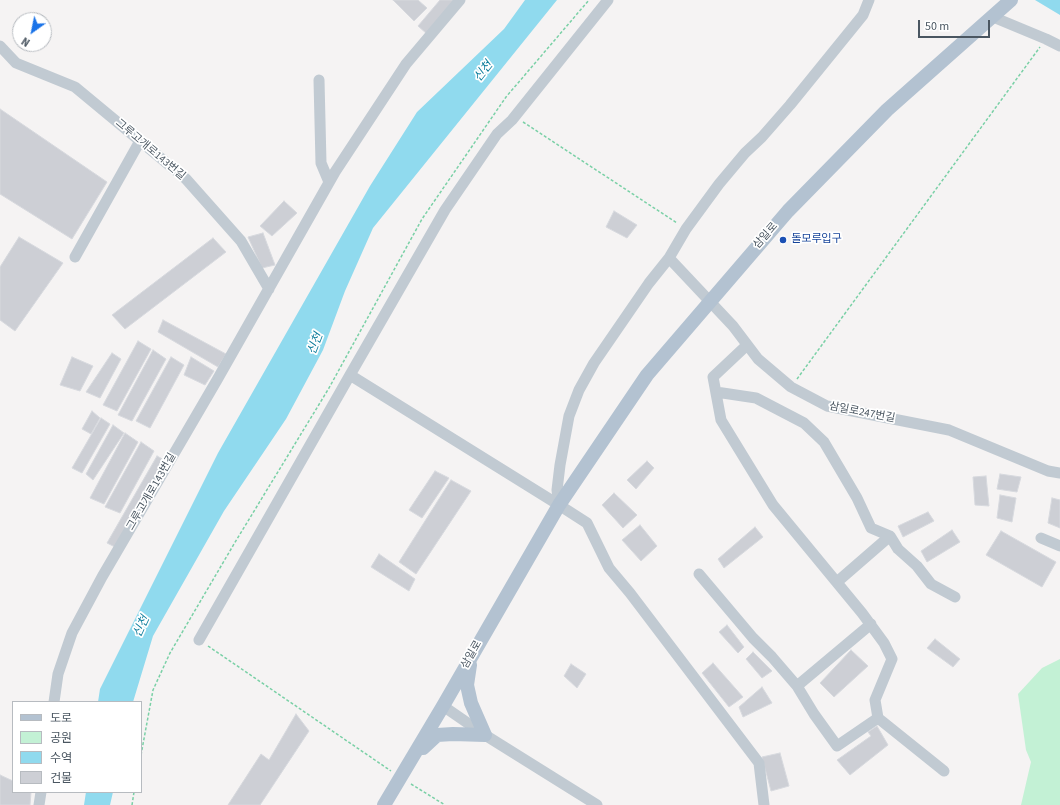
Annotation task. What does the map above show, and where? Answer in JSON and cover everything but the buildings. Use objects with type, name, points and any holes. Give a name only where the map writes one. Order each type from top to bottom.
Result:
[{"type":"main road","name":"삼일로","points":[[384,805],[559,505],[646,375],[788,211],[887,110],[993,17],[1010,0]]},
{"type":"main road","points":[[409,763],[437,735],[485,735],[471,704],[467,685],[472,656]]},
{"type":"street","name":"그루고개로143번길","points":[[54,701],[58,674],[72,633],[102,577],[217,380],[329,182],[406,64],[460,0]]},
{"type":"street","points":[[199,640],[445,210],[497,134],[515,116],[608,0]]},
{"type":"street","points":[[559,505],[557,490],[561,455],[569,416],[573,403],[594,364],[648,283],[669,258],[686,229],[719,184],[745,153],[762,137],[790,105],[863,16],[870,0]]},
{"type":"street","points":[[993,17],[1060,46]]},
{"type":"street","name":"그루고개로143번길","points":[[0,46],[16,63],[75,87],[186,179],[241,241],[269,289]]},
{"type":"street","points":[[319,80],[321,163],[329,182]]},
{"type":"street","points":[[75,257],[140,141]]},
{"type":"street","name":"삼일로247번길","points":[[669,258],[733,326],[758,359],[791,387],[826,406],[950,430],[1048,471],[1060,473]]},
{"type":"street","points":[[747,345],[713,377],[721,420],[773,505],[871,624],[884,643],[892,659],[875,700],[878,718],[944,771]]},
{"type":"street","points":[[350,375],[587,524],[609,568],[630,592],[759,763],[764,805]]},
{"type":"street","points":[[716,392],[756,398],[804,423],[824,442],[857,498],[871,528],[890,536],[898,548],[917,566],[931,584],[955,597]]},
{"type":"street","points":[[837,582],[890,536]]},
{"type":"street","points":[[1041,538],[1060,546]]},
{"type":"street","points":[[698,574],[797,686],[814,714],[837,746],[878,718]]},
{"type":"street","points":[[797,686],[871,624]]},
{"type":"street","points":[[443,706],[485,735],[597,805]]},
{"type":"street","points":[[39,805],[41,793]]},
{"type":"path","points":[[791,387],[1046,39]]},
{"type":"path","points":[[515,116],[686,229]]},
{"type":"path","points":[[199,640],[400,777],[445,805]]},
{"type":"path","points":[[132,805],[134,793]]},
{"type":"green space","points":[[1060,659],[1060,805],[1021,805],[1031,762],[1026,750],[1018,694],[1042,668]]},
{"type":"water","name":"신천","points":[[525,0],[557,0],[373,228],[345,291],[323,350],[286,419],[224,511],[153,636],[133,701],[98,701],[100,689],[218,453],[370,186],[417,112],[504,29]]},
{"type":"water","points":[[1035,0],[1060,0],[1060,15]]},
{"type":"water","points":[[86,793],[113,793],[110,805],[84,805]]},
{"type":"place","name":"돌모루입구","points":[[783,240]]}]
